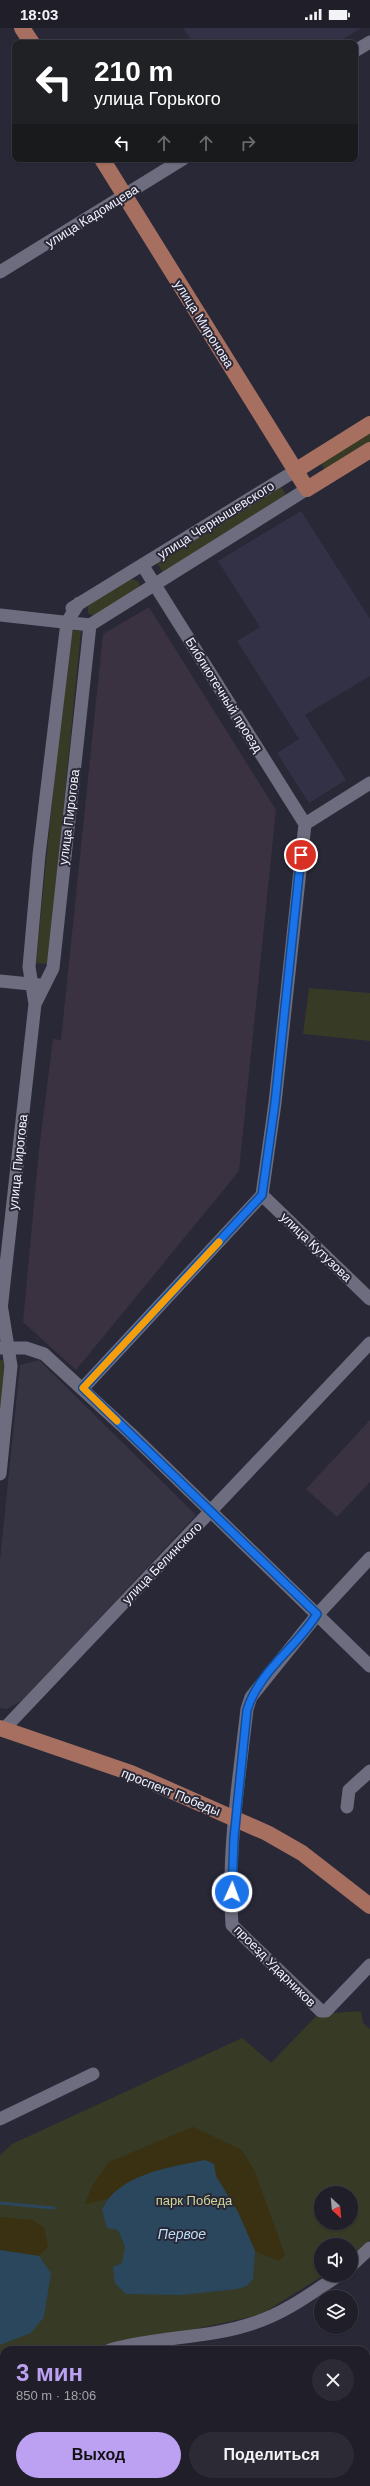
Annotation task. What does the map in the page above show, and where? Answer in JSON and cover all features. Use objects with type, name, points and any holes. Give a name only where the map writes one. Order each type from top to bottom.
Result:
[{"type":"main road","points":[[22,28],[30,40]]},
{"type":"main road","name":"улица Миронова","points":[[104,162],[307,489]]},
{"type":"main road","name":"улица Чернышевского","points":[[295,471],[370,424]]},
{"type":"main road","name":"улица Чернышевского","points":[[307,489],[370,450]]},
{"type":"main road","name":"проспект Победы","points":[[2,1729],[131,1774],[267,1833],[302,1853],[370,1906]]},
{"type":"street","points":[[358,49],[370,42]]},
{"type":"street","name":"улица Кадомцева","points":[[0,272],[178,162]]},
{"type":"street","name":"улица Чернышевского","points":[[67,622],[79,604],[295,471]]},
{"type":"street","name":"улица Чернышевского","points":[[90,625],[307,489]]},
{"type":"street","name":"Библиотечный проезд","points":[[143,566],[305,824]]},
{"type":"street","points":[[52,620],[79,604]]},
{"type":"street","points":[[0,615],[90,625]]},
{"type":"street","name":"улица Пирогова","points":[[0,1474],[11,1366],[4,1348],[1,1314],[35,1004],[29,967],[39,855],[67,622]]},
{"type":"street","name":"улица Пирогова","points":[[35,1004],[53,968],[90,625]]},
{"type":"street","points":[[83,1388],[262,1195],[275,1103],[305,824],[370,784]]},
{"type":"street","points":[[0,981],[45,985]]},
{"type":"street","name":"улица Кутузова","points":[[262,1195],[370,1299]]},
{"type":"street","name":"улица Белинского","points":[[2,1729],[211,1513],[370,1343]]},
{"type":"street","points":[[4,1348],[26,1348],[44,1354],[83,1388],[370,1666]]},
{"type":"street","name":"проезд Ударников","points":[[370,1558],[317,1614],[251,1697],[247,1710],[236,1819],[231,1905],[232,1924],[321,2011],[326,2011],[370,1965]]},
{"type":"street","points":[[347,1808],[349,1790],[370,1771]]},
{"type":"street","points":[[0,2119],[93,2074]]},
{"type":"street","points":[[358,2259],[370,2248]]},
{"type":"street","points":[[134,2346],[207,2334],[254,2324],[282,2312],[328,2282]]},
{"type":"shaded area","points":[[183,28],[361,28],[342,40],[191,40]]},
{"type":"shaded area","points":[[301,511],[370,619],[370,676],[305,715],[346,780],[309,803],[277,753],[299,739],[237,641],[260,627],[218,561]]},
{"type":"shaded area","points":[[149,607],[276,810],[239,1171],[76,1370],[23,1322],[39,1150],[53,1039],[61,1040],[103,634]]},
{"type":"shaded area","points":[[39,1360],[196,1515],[23,1700],[7,1709],[0,1708],[0,1560],[20,1365]]},
{"type":"shaded area","points":[[370,1420],[370,1482],[337,1517],[306,1489]]},
{"type":"green space","points":[[370,432],[370,446],[327,473],[320,462]]},
{"type":"green space","points":[[281,487],[288,498],[164,574],[157,563]]},
{"type":"green space","points":[[132,579],[139,582],[139,589],[94,616],[88,613],[88,605]]},
{"type":"green space","points":[[69,630],[81,631],[48,964],[36,963]]},
{"type":"green space","points":[[309,988],[370,993],[370,1041],[303,1034]]},
{"type":"green space","points":[[0,1360],[6,1361],[0,1421]]},
{"type":"green space","name":"парк Победa","points":[[361,2011],[363,2023],[370,2029],[370,2240],[358,2251],[358,2238],[314,2238],[314,2281],[260,2315],[117,2346],[0,2346],[0,2155],[12,2144],[242,2038],[271,2063],[318,2014]]},
{"type":"sand","points":[[193,2127],[242,2150],[255,2172],[285,2255],[279,2261],[255,2251],[238,2212],[216,2176],[214,2164],[127,2184],[107,2199],[85,2204],[92,2186],[109,2162]]},
{"type":"sand","points":[[0,2217],[32,2220],[44,2228],[48,2247],[39,2256],[0,2250]]},
{"type":"water","name":"Первое","points":[[205,2160],[214,2164],[216,2176],[238,2212],[255,2251],[253,2279],[247,2286],[237,2289],[181,2295],[126,2294],[115,2283],[113,2267],[122,2263],[125,2247],[118,2230],[107,2228],[102,2210],[110,2198],[120,2188],[132,2180],[161,2169]]},
{"type":"water","points":[[0,2250],[39,2256],[51,2273],[44,2317],[31,2333],[0,2345]]},
{"type":"waterway","points":[[0,2203],[54,2208]]},
{"type":"slow traffic","points":[[117,1421],[83,1388],[219,1242]]},
{"type":"route","points":[[232,1892],[234,1838],[247,1710],[251,1697],[259,1684],[314,1620],[317,1614],[222,1524],[83,1388],[262,1195],[275,1103],[283,1010],[301,855]]}]
